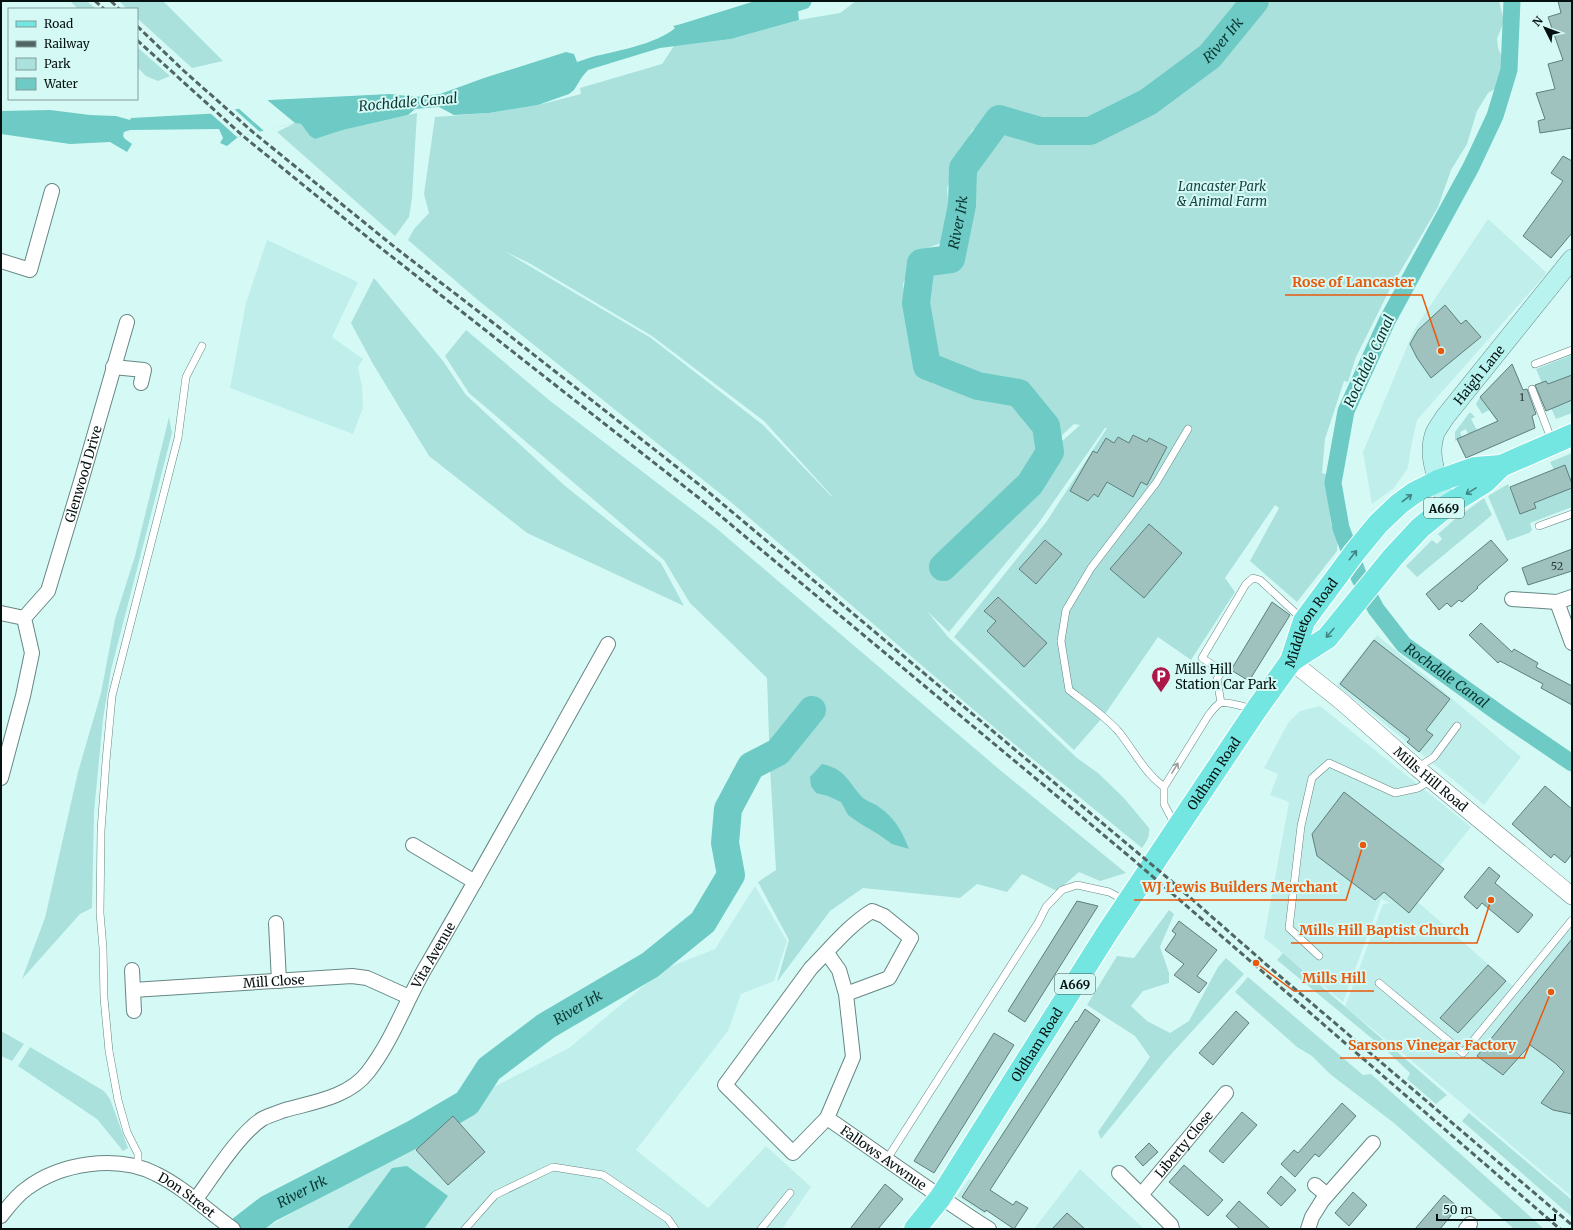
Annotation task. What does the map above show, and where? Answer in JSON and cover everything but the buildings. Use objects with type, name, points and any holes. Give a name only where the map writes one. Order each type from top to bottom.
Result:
[{"type":"main road","name":"Haigh Lane","points":[[1448,505],[1433,465],[1432,448],[1435,433],[1445,417],[1572,259]]},
{"type":"main road","name":"Middleton Road","points":[[1291,661],[1304,620],[1378,524],[1399,504],[1414,493],[1438,481],[1475,468],[1501,466],[1562,439]]},
{"type":"main road","name":"Middleton Road","points":[[1291,661],[1327,638],[1393,557],[1420,528],[1448,505],[1485,482],[1501,466]]},
{"type":"main road","name":"Oldham Road","points":[[915,1229],[940,1198],[1128,902],[1256,710],[1291,661]]},
{"type":"street","points":[[1,261],[30,270],[52,191]]},
{"type":"street","name":"Glenwood Drive","points":[[24,618],[48,591],[126,322]]},
{"type":"street","points":[[113,367],[144,371]]},
{"type":"street","points":[[1512,599],[1557,602],[1572,597]]},
{"type":"street","points":[[1557,602],[1572,643]]},
{"type":"street","points":[[1,613],[24,618],[32,653],[23,696],[1,778]]},
{"type":"street","name":"Vita Avenue","points":[[196,1199],[240,1140],[255,1124],[269,1115],[348,1090],[358,1082],[378,1059],[409,997],[608,644]]},
{"type":"street","name":"Mills Hill Road","points":[[1291,661],[1341,701],[1417,768],[1572,896]]},
{"type":"street","points":[[413,846],[475,882]]},
{"type":"street","points":[[827,953],[838,970],[846,994],[853,1057],[827,1118],[793,1153],[725,1084],[811,968],[861,918],[872,911],[884,916],[911,938],[889,978],[846,994]]},
{"type":"street","points":[[276,924],[279,981]]},
{"type":"street","points":[[132,970],[134,1011]]},
{"type":"street","name":"Mill Close","points":[[133,990],[352,976],[367,978],[409,997]]},
{"type":"street","name":"Liberty Close","points":[[1141,1194],[1226,1093]]},
{"type":"street","name":"Fallows Avwnue","points":[[827,1118],[887,1159],[940,1198],[989,1229]]},
{"type":"street","points":[[1308,1229],[1312,1217],[1327,1195],[1373,1142]]},
{"type":"street","name":"Don Street","points":[[1,1216],[12,1202],[25,1190],[40,1180],[69,1168],[99,1162],[138,1166],[156,1174],[196,1199],[229,1226]]},
{"type":"street","points":[[1119,1173],[1171,1225],[1172,1229]]},
{"type":"street","points":[[1315,1185],[1327,1195]]},
{"type":"lane","points":[[138,1166],[138,1154],[127,1132],[118,1100],[109,1051],[104,998],[103,948],[100,914],[101,831],[106,761],[112,696],[178,438],[186,377],[202,346]]},
{"type":"lane","points":[[1535,364],[1572,350]]},
{"type":"lane","points":[[1532,389],[1562,439]]},
{"type":"lane","points":[[1164,786],[1154,780],[1147,772],[1118,731],[1069,690],[1061,642],[1066,610],[1091,568],[1156,483],[1188,430]]},
{"type":"lane","points":[[1539,526],[1572,514]]},
{"type":"lane","points":[[1221,703],[1218,679],[1222,671],[1202,658],[1246,584],[1254,578],[1260,580],[1304,620]]},
{"type":"lane","points":[[1176,829],[1164,804],[1164,786],[1208,716],[1215,707],[1221,703],[1256,710]]},
{"type":"lane","points":[[1417,768],[1434,757],[1457,726]]},
{"type":"lane","points":[[1319,956],[1289,928],[1301,826],[1312,778],[1329,763],[1395,793],[1418,788],[1432,780]]},
{"type":"lane","points":[[887,1159],[1038,923],[1046,907],[1062,890],[1077,885],[1109,892],[1128,902]]},
{"type":"lane","points":[[1379,983],[1463,1053],[1572,920]]},
{"type":"lane","points":[[465,1229],[496,1195],[553,1167],[603,1174],[668,1219],[674,1229]]},
{"type":"lane","points":[[761,1229],[790,1193]]},
{"type":"shaded area","points":[[1488,219],[1547,273],[1417,420],[1408,468],[1394,488],[1372,504],[1363,452],[1414,330]]},
{"type":"shaded area","points":[[267,240],[358,282],[332,337],[363,359],[358,367],[362,386],[363,408],[353,434],[230,388],[246,303]]},
{"type":"shaded area","points":[[1377,635],[1521,757],[1484,805],[1337,685]]},
{"type":"shaded area","points":[[1320,706],[1471,827],[1410,903],[1419,903],[1514,987],[1572,920],[1572,1197],[1406,1056],[1345,1007],[1383,904],[1391,903],[1381,899],[1343,1002],[1264,938],[1289,802],[1270,795],[1278,774],[1264,768],[1288,723],[1300,711]]},
{"type":"shaded area","points":[[755,886],[787,941],[774,981],[741,994],[728,1031],[636,1150],[708,1208],[766,1146],[811,1187],[782,1229],[264,1229],[404,1150],[479,1095],[569,1048],[664,969],[715,949]]},
{"type":"shaded area","points":[[1080,1169],[1144,1229],[1034,1229]]},
{"type":"shaded area","points":[[969,1179],[999,1195],[984,1214],[957,1196]]},
{"type":"green space","points":[[70,1],[87,1],[95,8],[77,8]]},
{"type":"green space","points":[[119,1],[163,1],[223,61],[192,68],[138,19],[138,8],[126,8]]},
{"type":"green space","name":"Lancaster Park & Animal Farm","points":[[856,1],[1499,1],[1504,21],[1497,39],[1498,48],[1507,69],[1495,89],[1488,93],[1477,111],[1467,144],[1451,170],[1438,207],[1390,289],[1356,357],[1348,382],[1344,381],[1325,439],[1322,473],[1326,474],[1331,524],[1338,538],[1337,551],[1297,602],[1250,561],[1279,508],[1275,505],[1225,578],[1235,592],[1191,660],[1158,637],[1103,717],[1074,750],[954,637],[1047,521],[1107,428],[1105,428],[1038,524],[949,632],[927,611],[948,637],[1077,758],[1098,773],[1124,798],[1149,828],[1148,838],[1142,848],[1002,734],[732,503],[479,301],[408,240],[414,229],[429,213],[424,194],[435,117],[489,113],[538,105],[581,94],[580,88],[662,64],[674,46],[731,39],[799,20],[840,13]],"holes":[[[974,129],[985,145],[969,167],[966,181],[967,208],[954,261],[926,269],[920,303],[932,357],[949,369],[946,376],[952,388],[933,384],[909,330],[903,284],[917,252],[941,243],[950,226],[947,188],[972,130]],[[504,251],[529,263],[652,336],[764,421],[832,496],[763,425],[651,338]],[[1074,424],[1080,425],[1060,443],[1058,436],[1059,438]]]},
{"type":"green space","points":[[138,48],[170,76],[158,81],[146,76],[138,68]]},
{"type":"green space","points":[[417,113],[412,198],[409,217],[395,236],[277,132],[295,123],[301,124],[310,136],[315,139],[343,130]]},
{"type":"green space","points":[[374,278],[443,361],[466,395],[564,485],[661,563],[684,606],[527,533],[429,456],[373,364],[351,323]]},
{"type":"green space","points":[[466,330],[549,400],[716,528],[1000,770],[1126,873],[1100,881],[1079,872],[1057,891],[1022,874],[1007,892],[977,884],[960,898],[863,888],[830,911],[777,982],[789,940],[758,882],[776,870],[767,678],[690,603],[664,560],[469,393],[445,356]]},
{"type":"green space","points":[[1572,355],[1572,375],[1548,385],[1542,383],[1536,369]]},
{"type":"green space","points":[[1480,397],[1488,408],[1510,416],[1497,421],[1489,410],[1482,414],[1476,404]]},
{"type":"green space","points":[[1572,400],[1572,413],[1556,419],[1551,408]]},
{"type":"green space","points":[[1470,412],[1475,417],[1471,419],[1477,430],[1468,434],[1466,429],[1460,432],[1462,437],[1455,441],[1455,432]]},
{"type":"green space","points":[[169,417],[172,433],[111,670],[103,719],[94,812],[92,908],[80,914],[22,979],[45,918],[78,772],[101,693],[115,619],[135,556]]},
{"type":"green space","points":[[1572,453],[1572,484],[1565,466],[1554,470],[1550,462]]},
{"type":"green space","points":[[1508,484],[1520,514],[1533,501],[1546,496],[1547,498],[1555,495],[1555,493],[1568,487],[1569,489],[1572,488],[1572,507],[1530,523],[1532,530],[1529,533],[1507,541],[1488,496]]},
{"type":"green space","points":[[1484,498],[1492,515],[1417,577],[1406,566],[1432,540],[1437,544],[1442,539],[1438,534],[1455,519]]},
{"type":"green space","points":[[1169,910],[1174,914],[1160,947],[1169,973],[1169,983],[1143,991],[1131,1006],[1147,1021],[1170,1033],[1189,1021],[1218,967],[1226,958],[1244,974],[1165,1061],[1101,1139],[1098,1132],[1150,1057],[1135,1036],[1087,1005],[1117,956],[1134,958]]},
{"type":"green space","points":[[1283,953],[1447,1095],[1436,1104],[1407,1079],[1410,1073],[1387,1051],[1277,960]]},
{"type":"green space","points":[[1248,977],[1363,1075],[1371,1074],[1544,1229],[1514,1229],[1394,1123],[1330,1074],[1312,1056],[1297,1047],[1235,992]]},
{"type":"green space","points":[[1,1031],[24,1044],[12,1061],[1,1056]]},
{"type":"green space","points":[[30,1047],[104,1091],[110,1099],[128,1148],[123,1151],[97,1119],[18,1066]]},
{"type":"green space","points":[[1469,1113],[1572,1200],[1572,1217],[1462,1121]]},
{"type":"water","points":[[755,1],[797,1],[799,20],[731,39],[660,48],[588,70],[574,90],[569,94],[538,105],[489,113],[454,115],[439,107],[415,109],[408,115],[343,130],[315,139],[310,136],[301,124],[295,123],[238,137],[227,146],[220,143],[223,138],[219,129],[130,130],[124,132],[123,136],[132,144],[127,152],[110,142],[70,144],[1,134],[1,111],[50,110],[90,115],[116,116],[130,120],[131,118],[223,113],[269,100],[390,94],[415,97],[440,94],[484,78],[566,52],[574,54],[577,62],[647,43],[667,34],[675,28],[673,26]]},
{"type":"water","points":[[822,764],[830,766],[841,772],[863,798],[885,811],[894,820],[901,831],[909,849],[892,844],[861,824],[848,815],[841,802],[828,796],[816,793],[811,786],[810,777]]},
{"type":"water","points":[[407,1166],[448,1196],[424,1229],[347,1229],[392,1168]]},
{"type":"pier","points":[[266,99],[295,123],[264,131],[237,107]]},
{"type":"pier","points":[[233,108],[260,132],[237,137],[209,112],[223,111]]},
{"type":"waterway","name":"Rochdale Canal","points":[[775,10],[803,1]]},
{"type":"waterway","name":"River Irk","points":[[943,567],[1030,484],[1050,452],[1046,426],[1019,393],[978,386],[927,366],[916,303],[921,263],[951,259],[962,205],[963,168],[999,119],[1040,131],[1090,131],[1148,102],[1210,56],[1255,1]]},
{"type":"waterway","name":"Rochdale Canal","points":[[1512,1],[1509,70],[1495,116],[1471,167],[1387,321],[1346,411],[1333,483],[1341,528],[1359,577],[1376,609],[1404,645],[1500,714],[1572,763]]},
{"type":"waterway","name":"River Irk","points":[[242,1229],[268,1209],[412,1135],[467,1103],[489,1069],[546,1026],[650,965],[703,922],[731,875],[725,843],[728,809],[751,766],[778,752],[812,710]]},
{"type":"railway","points":[[95,1],[103,8]]},
{"type":"railway","points":[[111,1],[118,8]]},
{"type":"railway","points":[[138,27],[184,71],[254,133],[397,249],[706,490],[1170,880],[1268,966],[1572,1225]]},
{"type":"railway","points":[[138,41],[243,136],[377,245],[699,498],[1130,857],[1560,1229]]},
{"type":"place","name":"Rose of Lancaster","points":[[1441,351]]},
{"type":"place","name":"Mills Hill Station Car Park","points":[[1161,693]]},
{"type":"place","name":"WJ Lewis Builders Merchant","points":[[1363,845]]},
{"type":"place","name":"Mills Hill Baptist Church","points":[[1491,900]]},
{"type":"place","name":"Mills Hill","points":[[1256,963]]},
{"type":"place","name":"Sarsons Vinegar Factory","points":[[1551,992]]}]
